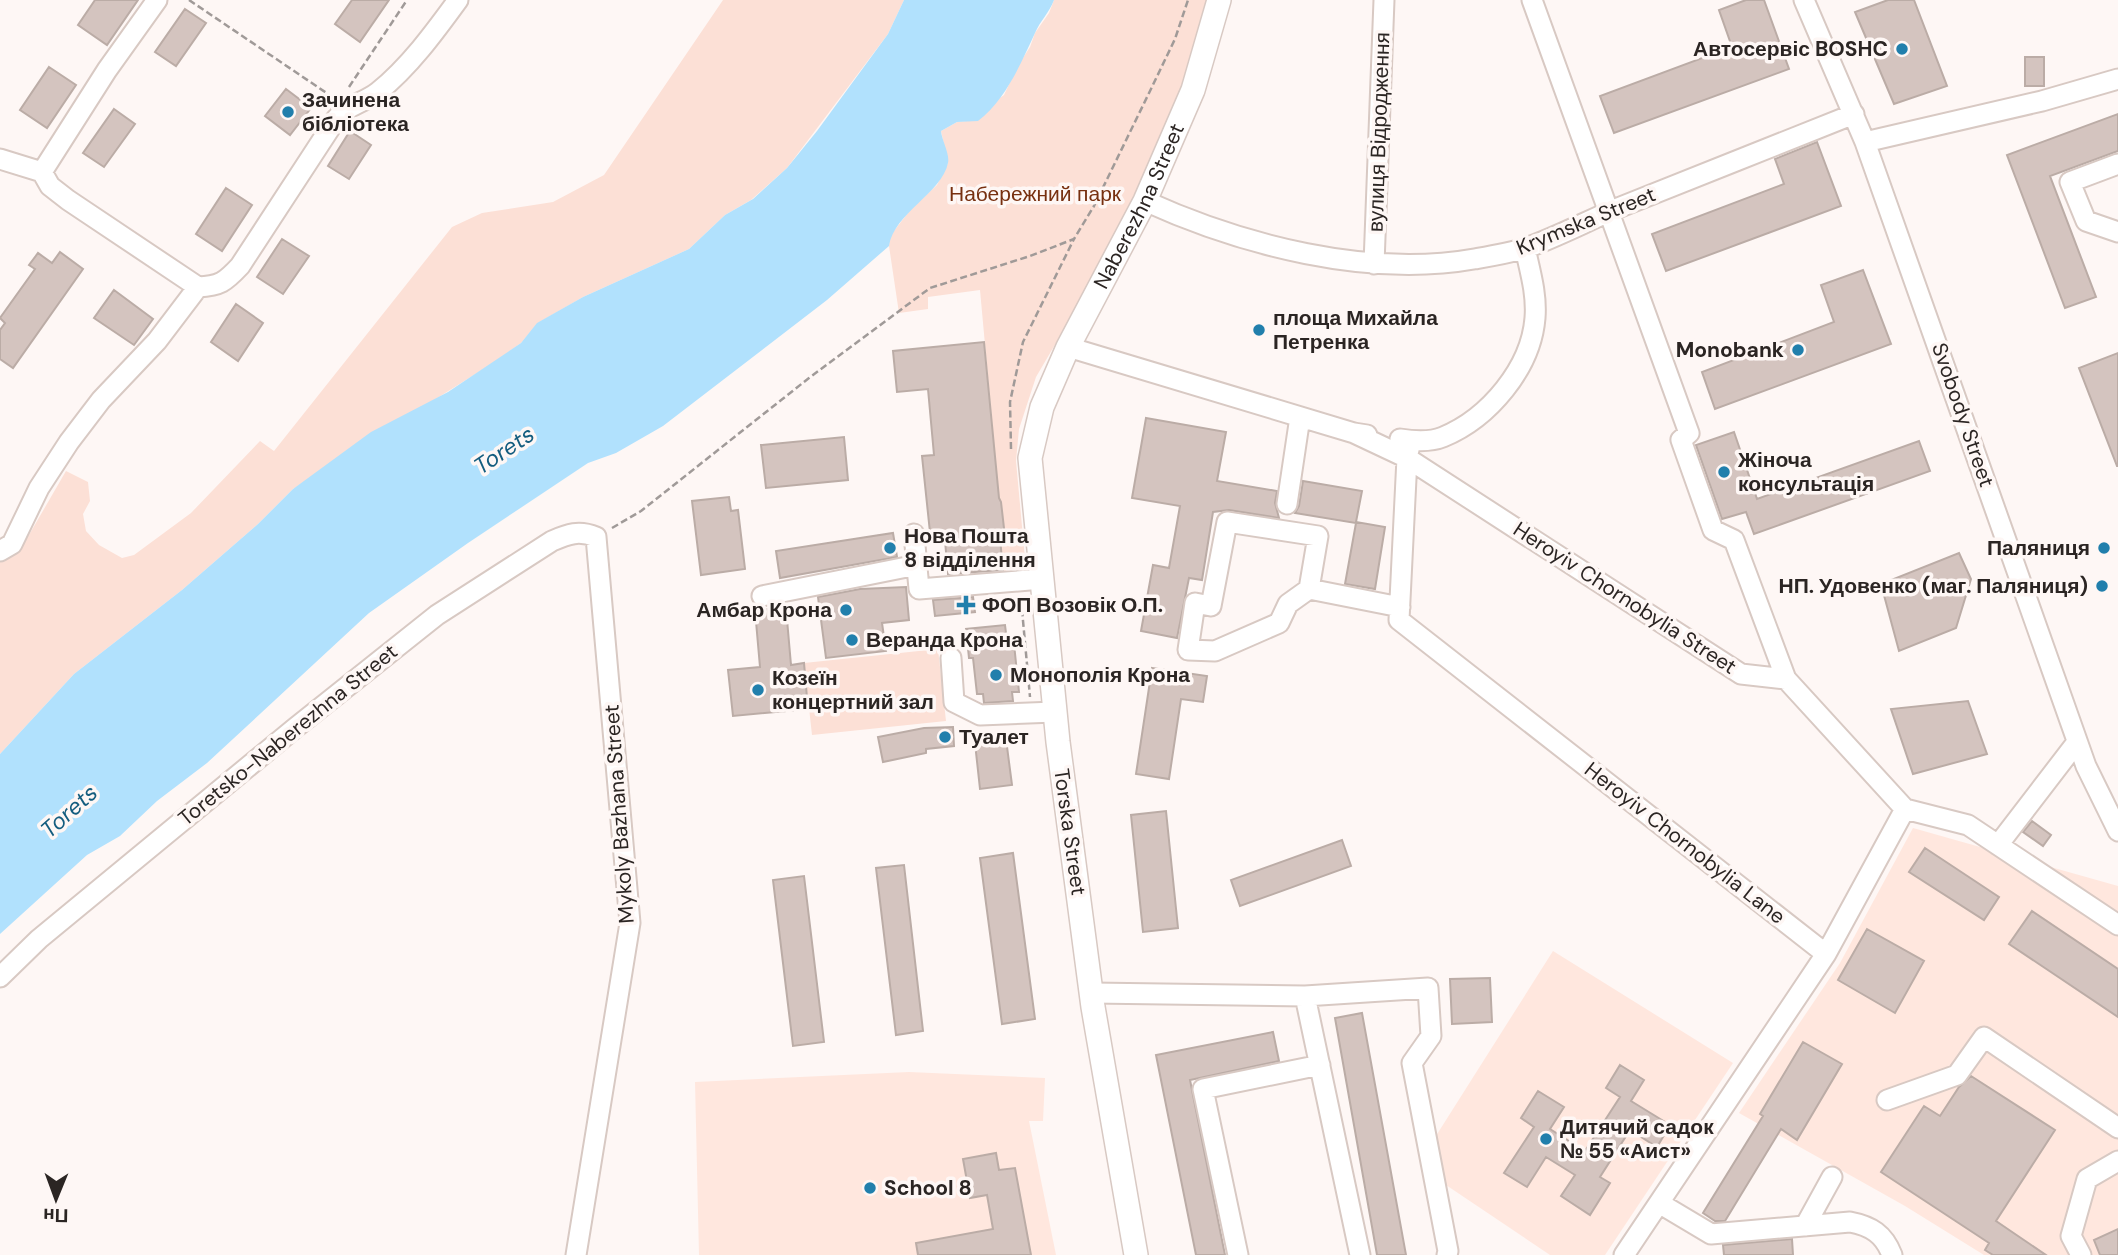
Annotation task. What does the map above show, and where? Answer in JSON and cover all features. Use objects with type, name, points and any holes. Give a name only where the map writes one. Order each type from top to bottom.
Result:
[{"type":"main road","name":"Naberezhna Street","points":[[1042,407],[1068,347],[1145,201],[1193,90],[1219,0]]},
{"type":"main road","name":"Torska Street","points":[[1042,407],[1030,458],[1055,712],[1092,993],[1136,1255]]},
{"type":"street","points":[[42,172],[107,70],[156,0]]},
{"type":"street","points":[[0,159],[42,172],[50,186],[68,200],[198,287],[216,286],[229,278],[240,266],[336,119],[351,106],[375,95],[394,77],[427,42],[458,0]]},
{"type":"street","name":"вулиця Відродження","points":[[1374,264],[1384,0]]},
{"type":"street","points":[[1532,0],[1689,433],[1681,440],[1713,530],[1734,540],[1786,679],[1905,809],[1968,825],[2118,925]]},
{"type":"street","name":"Svobody Street","points":[[1804,0],[1865,142],[2077,743],[2118,831]]},
{"type":"street","points":[[1865,142],[2042,101],[2118,79]]},
{"type":"street","name":"Krymska Street","points":[[1145,201],[1183,218],[1231,234],[1325,258],[1402,265],[1474,260],[1525,248],[1854,114]]},
{"type":"street","points":[[2118,164],[2070,182],[2087,221],[2118,232]]},
{"type":"street","points":[[1068,347],[1409,449],[1441,439],[1468,423],[1495,400],[1527,355],[1535,319],[1535,292],[1525,248]]},
{"type":"street","points":[[0,551],[12,544],[39,488],[77,431],[109,391],[157,341],[198,287]]},
{"type":"street","points":[[1283,531],[1300,417]]},
{"type":"street","points":[[1309,589],[1400,607],[1409,449]]},
{"type":"street","name":"Heroyiv Chornobylia Street","points":[[1409,449],[1741,674],[1786,679]]},
{"type":"street","points":[[1227,522],[1318,536],[1309,589],[1288,604],[1279,623],[1215,651],[1188,650],[1195,603],[1211,606],[1227,522]]},
{"type":"street","name":"Toretsko-Naberezhna Street","points":[[0,977],[61,922],[295,728],[437,615],[552,541],[569,534],[584,532],[596,537]]},
{"type":"street","points":[[914,534],[919,589],[1042,579]]},
{"type":"street","name":"Mykoly Bazhana Street","points":[[576,1255],[629,923],[596,537]]},
{"type":"street","points":[[762,596],[917,565]]},
{"type":"street","name":"Heroyiv Chornobylia Lane","points":[[1400,607],[1399,620],[1826,954]]},
{"type":"street","points":[[951,658],[954,702],[962,707],[980,716],[1055,712]]},
{"type":"street","points":[[1998,845],[2077,743]]},
{"type":"street","points":[[1624,1255],[1826,954],[1905,809]]},
{"type":"street","points":[[1092,993],[1305,996],[1428,988],[1431,1036],[1412,1063],[1447,1255]]},
{"type":"street","points":[[1305,996],[1360,1255]]},
{"type":"street","points":[[1888,1100],[1957,1075],[1984,1037],[2118,1128]]},
{"type":"street","points":[[1238,1255],[1203,1089],[1320,1065]]},
{"type":"street","points":[[2081,1255],[2071,1236],[2087,1178],[2118,1161]]},
{"type":"street","points":[[1805,1226],[1832,1177]]},
{"type":"street","points":[[1659,1203],[1711,1234],[1850,1222],[1867,1225],[1881,1235],[1892,1255]]},
{"type":"path","points":[[189,0],[339,102]]},
{"type":"path","points":[[347,91],[407,0]]},
{"type":"path","points":[[596,537],[641,511],[809,378],[930,288],[1074,239],[1094,206],[1150,92],[1175,39],[1188,0]]},
{"type":"shaded area","points":[[1913,828],[2118,886],[2118,1255],[1984,1255],[1905,1206],[1739,1113],[1840,963]]},
{"type":"shaded area","points":[[1553,951],[1733,1063],[1605,1255],[1550,1255],[1446,1185],[1434,1139]]},
{"type":"shaded area","name":"School 8","points":[[909,1072],[1045,1078],[1043,1121],[1029,1121],[1056,1255],[699,1255],[695,1082]]},
{"type":"green space","points":[[723,0],[904,0],[888,34],[787,168],[751,200],[725,215],[689,249],[583,297],[538,323],[521,343],[496,361],[293,489],[258,524],[182,590],[74,674],[0,754],[0,562],[22,547],[66,471],[88,482],[90,501],[83,514],[86,531],[99,545],[122,558],[134,555],[191,513],[260,441],[274,451],[452,227],[482,213],[553,202],[604,175]]},
{"type":"green space","name":"Набережний парк","points":[[1054,0],[1210,0],[1186,88],[1155,160],[1090,285],[1036,377],[1019,429],[1016,461],[1026,570],[1003,573],[1000,538],[1005,536],[999,498],[980,290],[928,297],[928,309],[899,313],[889,246],[890,236],[911,209],[937,185],[948,163],[941,131],[957,122],[967,121],[1004,95]]},
{"type":"green space","points":[[938,649],[946,721],[812,735],[804,663]]},
{"type":"water","name":"Torets","points":[[904,0],[1054,0],[997,102],[978,121],[957,122],[941,131],[948,159],[944,174],[899,223],[889,246],[827,300],[663,426],[616,453],[588,463],[369,613],[207,763],[157,801],[120,836],[87,855],[0,934],[0,754],[74,674],[182,590],[258,524],[293,489],[371,432],[448,392],[521,343],[537,323],[583,297],[689,249],[725,215],[753,199],[787,168],[817,131],[888,34]]},
{"type":"building","points":[[95,0],[138,0],[107,45],[78,25]]},
{"type":"building","points":[[352,0],[389,0],[360,42],[335,24]]},
{"type":"building","points":[[1746,0],[1764,0],[1789,69],[1614,133],[1600,96],[1732,47],[1719,10]]},
{"type":"building","name":"Автосервіс BOSHC","points":[[1888,0],[1914,0],[1947,86],[1894,104],[1855,12]]},
{"type":"building","points":[[185,9],[206,23],[176,66],[155,52]]},
{"type":"building","points":[[2025,57],[2044,57],[2044,86],[2025,86]]},
{"type":"building","points":[[49,67],[76,85],[47,128],[20,110]]},
{"type":"building","name":"Зачинена бібліотека","points":[[286,89],[311,108],[290,135],[265,116]]},
{"type":"building","points":[[114,109],[135,124],[104,167],[83,153]]},
{"type":"building","points":[[2118,114],[2118,151],[2050,176],[2096,297],[2065,308],[2007,155]]},
{"type":"building","points":[[350,131],[371,145],[349,179],[328,166]]},
{"type":"building","points":[[1817,142],[1841,206],[1666,271],[1652,234],[1784,184],[1775,159]]},
{"type":"building","points":[[226,188],[252,205],[222,251],[196,234]]},
{"type":"building","points":[[282,239],[309,256],[283,294],[257,277]]},
{"type":"building","points":[[60,252],[83,269],[13,368],[0,359],[0,330],[5,323],[0,318],[35,269],[29,265],[38,253],[52,263]]},
{"type":"building","points":[[1863,270],[1891,344],[1715,409],[1702,372],[1834,322],[1821,285]]},
{"type":"building","points":[[114,290],[153,319],[134,345],[94,318]]},
{"type":"building","points":[[236,304],[263,323],[238,361],[211,342]]},
{"type":"building","points":[[984,342],[1005,537],[1000,538],[1003,570],[948,574],[945,541],[931,542],[922,456],[934,455],[928,389],[897,392],[893,351]]},
{"type":"building","points":[[2118,353],[2118,466],[2117,466],[2079,368]]},
{"type":"building","points":[[1146,418],[1226,432],[1217,481],[1277,491],[1275,503],[1279,518],[1229,510],[1213,512],[1202,580],[1189,578],[1177,638],[1141,631],[1153,565],[1169,568],[1180,506],[1132,498]]},
{"type":"building","points":[[1734,432],[1757,499],[1919,441],[1930,471],[1754,534],[1746,512],[1722,519],[1696,445]]},
{"type":"building","points":[[844,437],[848,480],[766,488],[761,445]]},
{"type":"building","points":[[1303,481],[1362,491],[1356,522],[1385,527],[1375,589],[1345,584],[1356,523],[1295,513],[1299,506]]},
{"type":"building","points":[[729,497],[731,511],[738,510],[745,569],[701,575],[692,501]]},
{"type":"building","points":[[893,533],[897,557],[780,578],[776,551]]},
{"type":"building","points":[[1959,553],[1971,579],[1956,628],[1899,651],[1881,584]]},
{"type":"building","points":[[906,587],[909,620],[882,623],[886,651],[826,658],[818,597],[860,589]]},
{"type":"building","name":"ФОП Возовік О.П.","points":[[973,597],[975,612],[935,616],[933,600]]},
{"type":"building","points":[[786,608],[791,665],[804,663],[808,709],[733,716],[728,670],[760,667],[755,610]]},
{"type":"building","name":"Монополія Крона","points":[[1005,625],[1007,641],[1014,644],[1019,692],[1012,692],[1013,701],[984,703],[983,694],[977,694],[966,629]]},
{"type":"building","points":[[1152,668],[1207,676],[1203,702],[1181,699],[1169,779],[1136,774]]},
{"type":"building","points":[[1968,701],[1987,754],[1913,774],[1891,709]]},
{"type":"building","points":[[953,727],[954,746],[926,749],[926,753],[883,762],[878,737],[924,728]]},
{"type":"building","points":[[1006,739],[1012,785],[980,789],[975,743]]},
{"type":"building","points":[[1166,811],[1178,928],[1143,932],[1131,815]]},
{"type":"building","points":[[2032,821],[2051,835],[2043,846],[2023,832]]},
{"type":"building","points":[[1342,840],[1351,866],[1240,906],[1231,880]]},
{"type":"building","points":[[1925,848],[1999,897],[1984,920],[1909,872]]},
{"type":"building","points":[[1013,853],[1035,1019],[1002,1024],[980,858]]},
{"type":"building","points":[[904,865],[923,1031],[896,1035],[876,868]]},
{"type":"building","points":[[804,876],[824,1042],[793,1046],[773,880]]},
{"type":"building","points":[[2032,911],[2118,969],[2118,1017],[2009,944]]},
{"type":"building","points":[[1867,929],[1924,961],[1895,1013],[1838,980]]},
{"type":"building","points":[[1490,978],[1492,1022],[1452,1024],[1450,979]]},
{"type":"building","points":[[1362,1013],[1406,1255],[1377,1255],[1335,1018]]},
{"type":"building","points":[[1273,1032],[1279,1061],[1190,1080],[1225,1255],[1196,1255],[1156,1055]]},
{"type":"building","points":[[1803,1042],[1842,1064],[1797,1140],[1781,1129],[1725,1221],[1715,1221],[1703,1213],[1763,1116],[1760,1114]]},
{"type":"building","name":"Дитячий садок № 55 «Аист»","points":[[1620,1065],[1644,1080],[1631,1101],[1670,1125],[1657,1147],[1630,1130],[1600,1177],[1610,1183],[1590,1215],[1561,1196],[1575,1175],[1546,1157],[1527,1187],[1504,1173],[1534,1127],[1521,1118],[1538,1091],[1564,1107],[1550,1129],[1585,1151],[1620,1097],[1606,1088]]},
{"type":"building","points":[[1971,1076],[2055,1130],[1996,1221],[2046,1255],[1993,1255],[1985,1250],[1989,1243],[1881,1172],[1924,1106],[1940,1116],[1959,1087]]},
{"type":"building","points":[[996,1153],[999,1170],[1015,1168],[1031,1255],[918,1255],[916,1243],[993,1229],[987,1195],[970,1198],[963,1159]]},
{"type":"building","points":[[2118,1229],[2118,1255],[2100,1255],[2094,1240]]},
{"type":"building","points":[[1792,1239],[1793,1255],[1724,1255],[1723,1245]]},
{"type":"place","name":"Автосервіс BOSHC","points":[[1902,49]]},
{"type":"place","name":"Зачинена бібліотека","points":[[288,112]]},
{"type":"place","name":"площа Михайла Петренка","points":[[1259,330]]},
{"type":"place","name":"Monobank","points":[[1798,350]]},
{"type":"place","name":"Жіноча консультація","points":[[1724,472]]},
{"type":"place","name":"Нова Пошта 8 відділення","points":[[890,548]]},
{"type":"place","name":"Паляниця","points":[[2104,548]]},
{"type":"place","name":"НП. Удовенко (маг. Паляниця)","points":[[2102,586]]},
{"type":"place","name":"ФОП Возовік О.П.","points":[[966,605]]},
{"type":"place","name":"Амбар Крона","points":[[846,610]]},
{"type":"place","name":"Веранда Крона","points":[[852,640]]},
{"type":"place","name":"Монополія Крона","points":[[996,675]]},
{"type":"place","name":"Козеїн концертний зал","points":[[758,690]]},
{"type":"place","name":"Туалет","points":[[945,737]]},
{"type":"place","name":"Дитячий садок № 55 «Аист»","points":[[1546,1139]]},
{"type":"place","name":"School 8","points":[[870,1188]]}]
